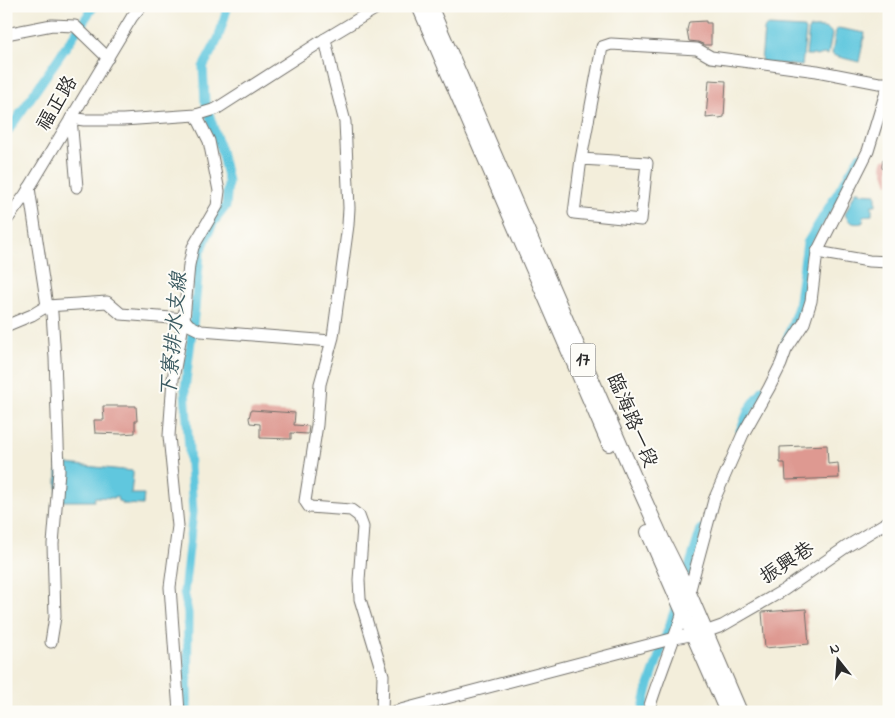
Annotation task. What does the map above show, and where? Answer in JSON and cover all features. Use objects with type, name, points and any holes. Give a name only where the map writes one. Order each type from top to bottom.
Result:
[{"type":"main road","name":"臨海路一段","points":[[419,6],[557,326],[683,602],[740,712]]},
{"type":"main road","name":"臨海路一段","points":[[430,6],[662,541],[683,602],[699,633],[727,712]]},
{"type":"street","name":"福正路","points":[[6,221],[25,195],[132,17],[141,6]]},
{"type":"street","points":[[77,187],[71,118],[123,120],[196,115],[216,109],[380,6]]},
{"type":"street","points":[[6,34],[52,25],[75,26],[108,58]]},
{"type":"street","points":[[325,39],[345,122],[349,208],[331,341],[320,384],[317,425],[306,501],[310,507],[350,510],[359,516],[363,527],[359,580],[360,598],[382,675],[382,712]]},
{"type":"street","points":[[581,159],[647,164],[641,220],[574,213],[581,159],[602,47],[611,44],[697,49],[712,57],[888,83],[868,151],[817,252],[811,301],[804,323],[786,350],[769,388],[743,434],[714,500],[683,602],[675,638],[655,688],[648,712]]},
{"type":"street","points":[[179,712],[170,586],[178,526],[169,436],[173,379],[184,319],[189,265],[194,247],[217,206],[219,191],[209,141],[196,115]]},
{"type":"street","points":[[29,188],[47,306],[52,313],[55,349],[59,471],[53,544],[55,617],[51,642]]},
{"type":"street","points":[[817,252],[869,261],[889,262]]},
{"type":"street","points":[[6,327],[47,306],[107,302],[121,314],[184,319],[189,325],[201,331],[331,341]]},
{"type":"street","name":"振興巷","points":[[393,712],[722,626],[784,590],[846,547],[889,521]]},
{"type":"water","points":[[768,26],[803,28],[806,30],[802,66],[761,62],[764,30]]},
{"type":"water","points":[[809,28],[823,28],[831,31],[828,55],[806,55]]},
{"type":"water","points":[[838,28],[865,33],[859,62],[832,54]]},
{"type":"water","points":[[856,191],[876,194],[876,205],[872,205],[872,215],[863,216],[864,221],[859,224],[851,222],[845,214]]},
{"type":"water","points":[[57,463],[133,471],[131,494],[144,494],[143,505],[123,504],[118,501],[117,497],[95,497],[94,501],[57,501]]},
{"type":"building","points":[[706,21],[706,23],[711,23],[711,45],[689,41],[687,30],[689,22]]},
{"type":"building","points":[[709,80],[726,81],[724,117],[706,118]]},
{"type":"building","points":[[889,158],[888,184],[882,167],[883,159]]},
{"type":"building","points":[[103,406],[136,406],[137,421],[135,421],[135,433],[95,433],[94,420],[104,420]]},
{"type":"building","points":[[251,410],[295,413],[294,425],[309,426],[308,434],[291,433],[291,439],[260,438],[260,424],[250,423]]},
{"type":"building","points":[[827,445],[828,464],[838,463],[839,478],[786,480],[785,463],[780,463],[780,447]]},
{"type":"building","points":[[806,609],[809,644],[765,648],[762,612]]},
{"type":"waterway","points":[[6,134],[94,6]]},
{"type":"waterway","name":"下寮排水支線","points":[[187,712],[188,613],[184,592],[193,512],[185,389],[200,253],[213,223],[226,206],[228,181],[221,151],[205,101],[203,67],[218,39],[228,6]]},
{"type":"waterway","points":[[783,350],[798,307],[807,243],[860,156]]},
{"type":"waterway","points":[[740,431],[749,409],[763,390]]},
{"type":"waterway","points":[[684,583],[701,529]]},
{"type":"waterway","points":[[642,712],[648,688],[678,600]]}]
